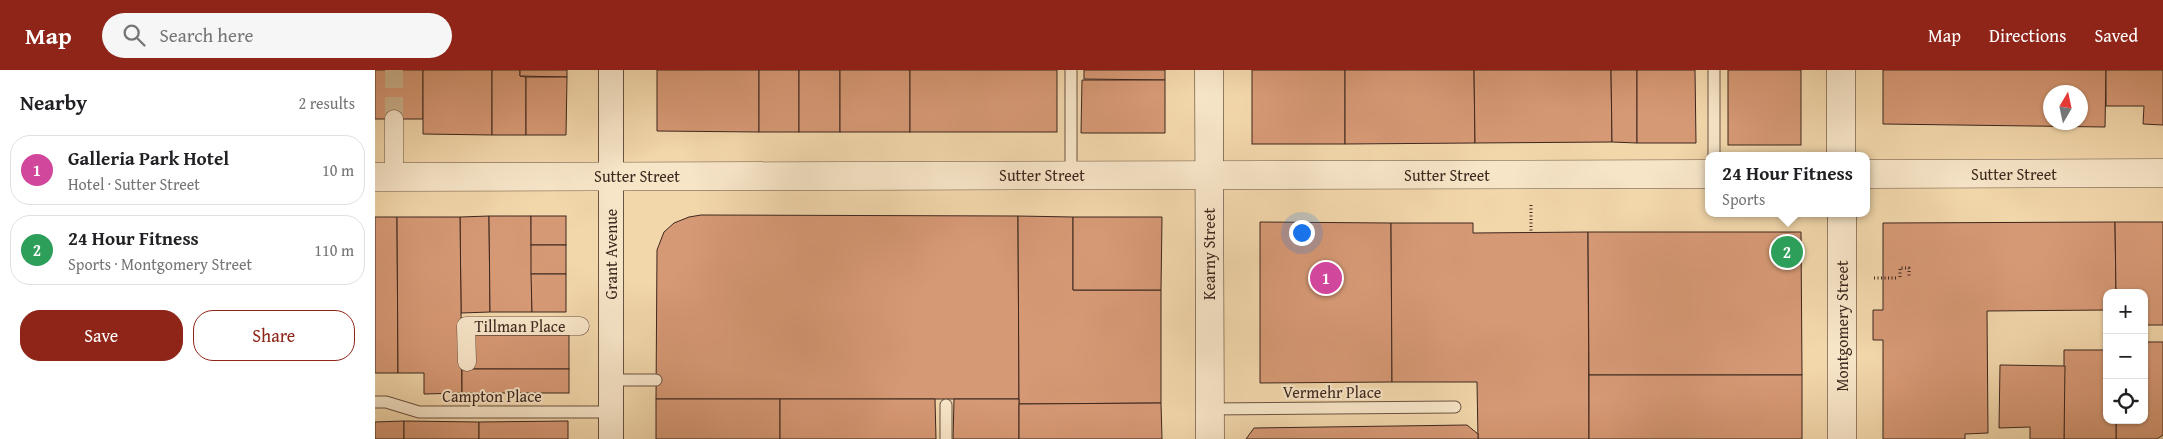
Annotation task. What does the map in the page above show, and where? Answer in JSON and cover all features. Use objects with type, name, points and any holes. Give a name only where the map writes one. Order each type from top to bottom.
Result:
[{"type":"street","name":"Grant Avenue","points":[[611,70],[611,439]]},
{"type":"street","name":"Kearny Street","points":[[1209,70],[1210,439]]},
{"type":"street","points":[[1841,70],[1841,152]]},
{"type":"street","points":[[385,177],[394,119]]},
{"type":"street","name":"Sutter Street","points":[[1870,174],[2163,173]]},
{"type":"street","name":"Sutter Street","points":[[385,177],[1705,174]]},
{"type":"street","name":"Montgomery Street","points":[[1842,217],[1842,439]]},
{"type":"street","name":"Tillman Place","points":[[467,362],[466,326],[580,326]]},
{"type":"lane","points":[[1071,70],[1071,175]]},
{"type":"lane","points":[[1714,70],[1714,152]]},
{"type":"lane","points":[[611,380],[656,380]]},
{"type":"lane","name":"Campton Place","points":[[375,402],[386,402],[419,412],[611,412]]},
{"type":"lane","points":[[946,405],[946,439]]},
{"type":"lane","name":"Vermehr Place","points":[[1210,409],[1455,408]]},
{"type":"path","points":[[1531,205],[1531,233]]},
{"type":"path","points":[[1901,277],[1900,268],[1909,268],[1909,278]]},
{"type":"path","points":[[1874,278],[1896,278]]},
{"type":"building","points":[[375,70],[423,70],[423,119],[375,119]]},
{"type":"building","points":[[423,70],[492,70],[492,135],[423,134]]},
{"type":"building","points":[[492,70],[520,70],[520,76],[526,77],[526,135],[492,135]]},
{"type":"building","points":[[520,70],[567,70],[567,77],[520,76]]},
{"type":"building","points":[[657,70],[759,70],[759,132],[657,131]]},
{"type":"building","points":[[759,70],[799,70],[799,132],[759,132]]},
{"type":"building","points":[[799,70],[840,70],[840,132],[799,132]]},
{"type":"building","points":[[840,70],[910,70],[910,132],[840,132]]},
{"type":"building","points":[[910,70],[1057,70],[1057,132],[910,132]]},
{"type":"building","points":[[1084,70],[1165,70],[1165,80],[1084,79]]},
{"type":"building","points":[[1252,70],[1345,70],[1345,144],[1252,144]]},
{"type":"building","points":[[1345,70],[1474,70],[1475,143],[1345,144]]},
{"type":"building","points":[[1474,70],[1611,70],[1612,142],[1475,143]]},
{"type":"building","points":[[1611,70],[1637,70],[1637,143],[1612,142]]},
{"type":"building","points":[[1637,70],[1695,70],[1696,143],[1637,143]]},
{"type":"building","points":[[1728,70],[1801,70],[1801,145],[1728,145]]},
{"type":"building","points":[[1883,70],[2106,70],[2105,127],[2088,127],[2088,85],[2043,85],[2043,126],[1883,124]]},
{"type":"building","points":[[2106,70],[2163,70],[2163,125],[2143,124],[2144,106],[2106,106]]},
{"type":"building","points":[[526,77],[567,77],[566,135],[526,135]]},
{"type":"building","points":[[1082,80],[1165,80],[1165,133],[1081,133]]},
{"type":"building","points":[[701,215],[1018,216],[1019,399],[656,399],[657,250],[664,232],[674,223]]},
{"type":"building","points":[[489,216],[490,312],[461,313],[460,217]]},
{"type":"building","points":[[489,216],[531,216],[532,312],[490,312]]},
{"type":"building","points":[[531,216],[566,216],[566,245],[531,245]]},
{"type":"building","points":[[1018,216],[1073,217],[1073,290],[1161,290],[1161,403],[1019,404]]},
{"type":"building","points":[[375,217],[397,217],[398,373],[375,373]]},
{"type":"building","points":[[397,217],[460,217],[462,393],[424,394],[424,373],[398,373]]},
{"type":"building","points":[[1073,217],[1162,217],[1161,290],[1073,290]]},
{"type":"building","points":[[1260,222],[1391,223],[1392,382],[1260,383]]},
{"type":"building","points":[[2115,222],[2116,289],[2103,289],[2103,310],[1987,311],[1988,433],[1965,434],[1965,439],[1883,439],[1883,340],[1873,340],[1873,310],[1883,310],[1883,223]]},
{"type":"building","points":[[2115,222],[2163,222],[2163,325],[2148,325],[2148,289],[2116,289]]},
{"type":"building","points":[[1391,223],[1473,223],[1473,233],[1588,232],[1589,439],[1478,439],[1477,382],[1392,382]]},
{"type":"building","points":[[1588,232],[1801,232],[1802,375],[1589,375]]},
{"type":"building","points":[[531,245],[566,245],[566,274],[531,274]]},
{"type":"building","points":[[531,274],[566,274],[566,312],[532,312]]},
{"type":"building","points":[[471,335],[569,335],[569,369],[471,369]]},
{"type":"building","points":[[2148,342],[2163,342],[2163,435],[2157,439],[2116,439],[2116,424],[2148,424]]},
{"type":"building","points":[[2064,350],[2103,350],[2103,424],[2116,424],[2116,439],[2064,439]]},
{"type":"building","points":[[2000,365],[2065,366],[2064,439],[2030,439],[2030,427],[1999,428]]},
{"type":"building","points":[[462,369],[569,369],[569,393],[462,393]]},
{"type":"building","points":[[1589,375],[1802,375],[1802,439],[1589,439]]},
{"type":"building","points":[[656,399],[780,399],[780,439],[656,439]]},
{"type":"building","points":[[780,399],[935,399],[936,439],[780,439]]},
{"type":"building","points":[[954,399],[1019,399],[1019,439],[953,439]]},
{"type":"building","points":[[1161,403],[1162,439],[1019,439],[1019,404]]},
{"type":"building","points":[[404,421],[404,439],[375,439],[375,422]]},
{"type":"building","points":[[404,421],[479,422],[479,439],[404,439]]},
{"type":"building","points":[[568,421],[568,439],[479,439],[479,422]]},
{"type":"building","points":[[1467,425],[1478,434],[1478,439],[1246,439],[1254,428]]},
{"type":"tunnel","points":[[394,70],[394,119]]},
{"type":"place","name":"24 Hour Fitness","points":[[1787,252]]},
{"type":"place","name":"Galleria Park Hotel","points":[[1326,278]]}]
